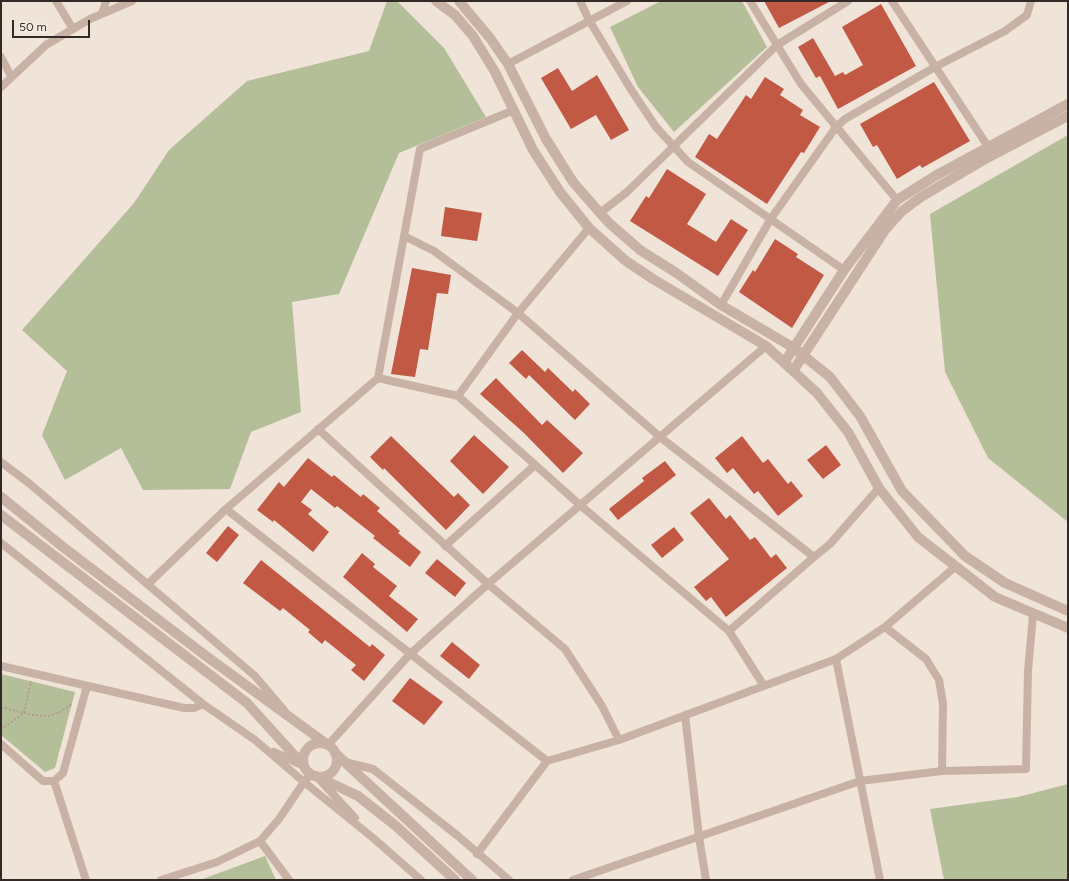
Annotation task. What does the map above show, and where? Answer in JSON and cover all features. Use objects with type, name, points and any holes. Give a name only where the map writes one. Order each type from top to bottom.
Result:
[{"type":"street","points":[[56,1],[73,29]]},
{"type":"street","points":[[102,14],[106,1]]},
{"type":"street","points":[[1,87],[11,76],[46,45],[102,14],[132,1]]},
{"type":"street","points":[[436,1],[455,15],[473,36],[514,110],[533,150],[560,192],[589,228],[626,261],[653,279],[766,346],[818,393],[848,432],[879,488],[918,537],[995,597],[1068,628]]},
{"type":"street","points":[[459,1],[490,38],[508,64],[546,139],[574,182],[600,213],[640,250],[721,304],[794,348],[830,377],[860,416],[902,491],[965,556],[1005,583],[1068,611]]},
{"type":"street","points":[[580,1],[589,20],[643,108],[656,127],[688,162],[844,270]]},
{"type":"street","points":[[508,64],[627,1]]},
{"type":"street","points":[[750,1],[801,84],[897,200]]},
{"type":"street","points":[[600,213],[627,192],[778,45],[848,1]]},
{"type":"street","points":[[892,1],[988,148]]},
{"type":"street","points":[[721,304],[770,220],[836,127],[845,119],[935,67],[1005,31],[1027,15],[1031,1]]},
{"type":"street","points":[[1,57],[11,76]]},
{"type":"street","points":[[784,363],[844,270],[897,200],[935,176],[1068,104]]},
{"type":"street","points":[[148,584],[226,509],[378,378],[420,149],[514,110]]},
{"type":"street","points":[[793,371],[885,230],[902,211],[987,158],[1068,116]]},
{"type":"street","points":[[458,396],[518,313],[589,228]]},
{"type":"street","points":[[404,236],[434,251],[518,313],[660,437],[814,557]]},
{"type":"street","points":[[328,745],[410,654],[488,584],[766,346]]},
{"type":"street","points":[[378,378],[458,396],[580,506],[729,631],[764,686]]},
{"type":"street","points":[[318,429],[445,546],[566,649],[602,706],[619,740]]},
{"type":"street","points":[[1,462],[148,584],[255,676],[293,719]]},
{"type":"street","points":[[445,546],[535,465]]},
{"type":"street","points":[[729,631],[830,544],[879,488]]},
{"type":"street","points":[[1,497],[63,547],[206,656],[328,745],[472,880]]},
{"type":"street","points":[[226,509],[547,761]]},
{"type":"street","points":[[1,515],[247,703],[304,766],[311,778],[372,837]]},
{"type":"street","points":[[1,543],[203,704],[311,778],[372,837],[421,880]]},
{"type":"street","points":[[477,854],[547,761],[619,740],[836,659],[885,627],[955,567]]},
{"type":"street","points":[[573,880],[860,781],[942,771],[1026,769],[1028,671],[1033,614]]},
{"type":"street","points":[[885,627],[926,659],[939,680],[943,704],[942,771]]},
{"type":"street","points":[[836,659],[880,880]]},
{"type":"street","points":[[1,666],[184,708],[194,708],[203,704]]},
{"type":"street","points":[[1,744],[43,781],[54,781],[63,773],[88,686]]},
{"type":"street","points":[[685,715],[699,837],[706,880]]},
{"type":"street","points":[[255,740],[281,756],[304,766]]},
{"type":"street","points":[[304,766],[304,754],[311,746],[317,744],[328,745]]},
{"type":"street","points":[[162,880],[217,862],[260,841],[311,778],[327,775],[335,769],[337,758],[335,753]]},
{"type":"street","points":[[345,762],[373,769],[458,836],[477,854],[509,880]]},
{"type":"street","points":[[311,778],[358,796],[396,826],[455,880]]},
{"type":"street","points":[[54,781],[86,880]]},
{"type":"street","points":[[260,841],[289,880]]},
{"type":"path","points":[[1,727],[3,728],[24,713],[33,674]]},
{"type":"path","points":[[1,707],[24,713],[49,716],[60,712],[84,697]]},
{"type":"green space","points":[[387,1],[397,1],[444,48],[486,117],[399,153],[339,294],[292,302],[301,412],[251,432],[230,489],[143,490],[121,448],[65,480],[42,435],[67,371],[22,330],[134,203],[169,150],[247,81],[369,51]]},
{"type":"green space","points":[[661,1],[742,1],[767,47],[674,132],[638,87],[610,27]]},
{"type":"green space","points":[[1068,135],[1068,522],[988,458],[945,372],[930,214]]},
{"type":"green space","points":[[1,674],[75,692],[55,768],[45,772],[1,735]]},
{"type":"green space","points":[[1068,784],[1068,880],[944,880],[930,809],[1018,797]]},
{"type":"green space","points":[[265,856],[276,880],[200,880]]},
{"type":"building","points":[[764,1],[831,1],[779,28]]},
{"type":"building","points":[[881,4],[916,66],[838,109],[820,76],[816,78],[798,47],[813,38],[835,76],[843,72],[845,75],[863,65],[842,27]]},
{"type":"building","points":[[558,68],[572,91],[597,75],[629,130],[611,140],[596,115],[571,129],[541,78]]},
{"type":"building","points":[[765,77],[784,89],[780,95],[803,110],[800,115],[820,127],[804,153],[801,152],[767,204],[695,157],[709,134],[717,139],[746,95],[751,99]]},
{"type":"building","points":[[934,82],[970,141],[922,168],[920,165],[897,179],[877,145],[873,147],[860,124]]},
{"type":"building","points":[[667,169],[706,194],[687,224],[716,242],[731,219],[748,230],[718,276],[630,221],[646,196],[649,198]]},
{"type":"building","points":[[445,207],[482,213],[477,241],[441,236]]},
{"type":"building","points":[[775,239],[798,254],[796,257],[824,275],[792,328],[739,292],[753,270],[755,272]]},
{"type":"building","points":[[412,268],[451,275],[448,294],[437,293],[428,350],[420,349],[415,377],[391,374]]},
{"type":"building","points":[[522,350],[545,372],[548,368],[573,392],[575,389],[590,404],[575,420],[529,375],[526,379],[509,363]]},
{"type":"building","points":[[496,378],[542,425],[547,420],[583,453],[563,473],[524,433],[480,394]]},
{"type":"building","points":[[474,435],[509,467],[483,494],[450,461]]},
{"type":"building","points":[[391,436],[454,497],[458,493],[470,505],[446,530],[384,468],[383,470],[370,457]]},
{"type":"building","points":[[742,436],[763,463],[768,459],[788,484],[791,481],[803,496],[778,516],[758,491],[754,494],[733,468],[727,473],[715,458]]},
{"type":"building","points":[[826,445],[841,465],[823,479],[807,460]]},
{"type":"building","points":[[308,458],[332,477],[334,475],[361,497],[363,494],[380,508],[377,511],[400,531],[398,533],[421,552],[410,567],[373,538],[375,536],[337,506],[335,508],[311,489],[301,502],[312,510],[308,514],[329,532],[313,552],[274,520],[273,522],[257,510],[279,482],[284,487]]},
{"type":"building","points":[[665,461],[676,475],[618,520],[609,509],[644,481],[642,478]]},
{"type":"building","points":[[709,498],[726,519],[730,515],[750,540],[755,537],[771,558],[776,554],[787,568],[726,617],[711,597],[706,601],[694,587],[729,559],[690,513]]},
{"type":"building","points":[[228,526],[239,535],[217,562],[206,553]]},
{"type":"building","points":[[674,527],[684,540],[662,558],[651,545]]},
{"type":"building","points":[[362,553],[375,564],[373,567],[397,586],[389,596],[418,619],[407,632],[343,577]]},
{"type":"building","points":[[437,559],[466,583],[455,597],[425,573]]},
{"type":"building","points":[[261,560],[370,647],[372,644],[385,655],[364,681],[351,670],[356,665],[325,640],[322,644],[308,632],[310,630],[283,608],[280,611],[243,583]]},
{"type":"building","points":[[452,642],[480,665],[469,679],[440,656]]},
{"type":"building","points":[[410,678],[443,702],[424,725],[392,701]]}]
